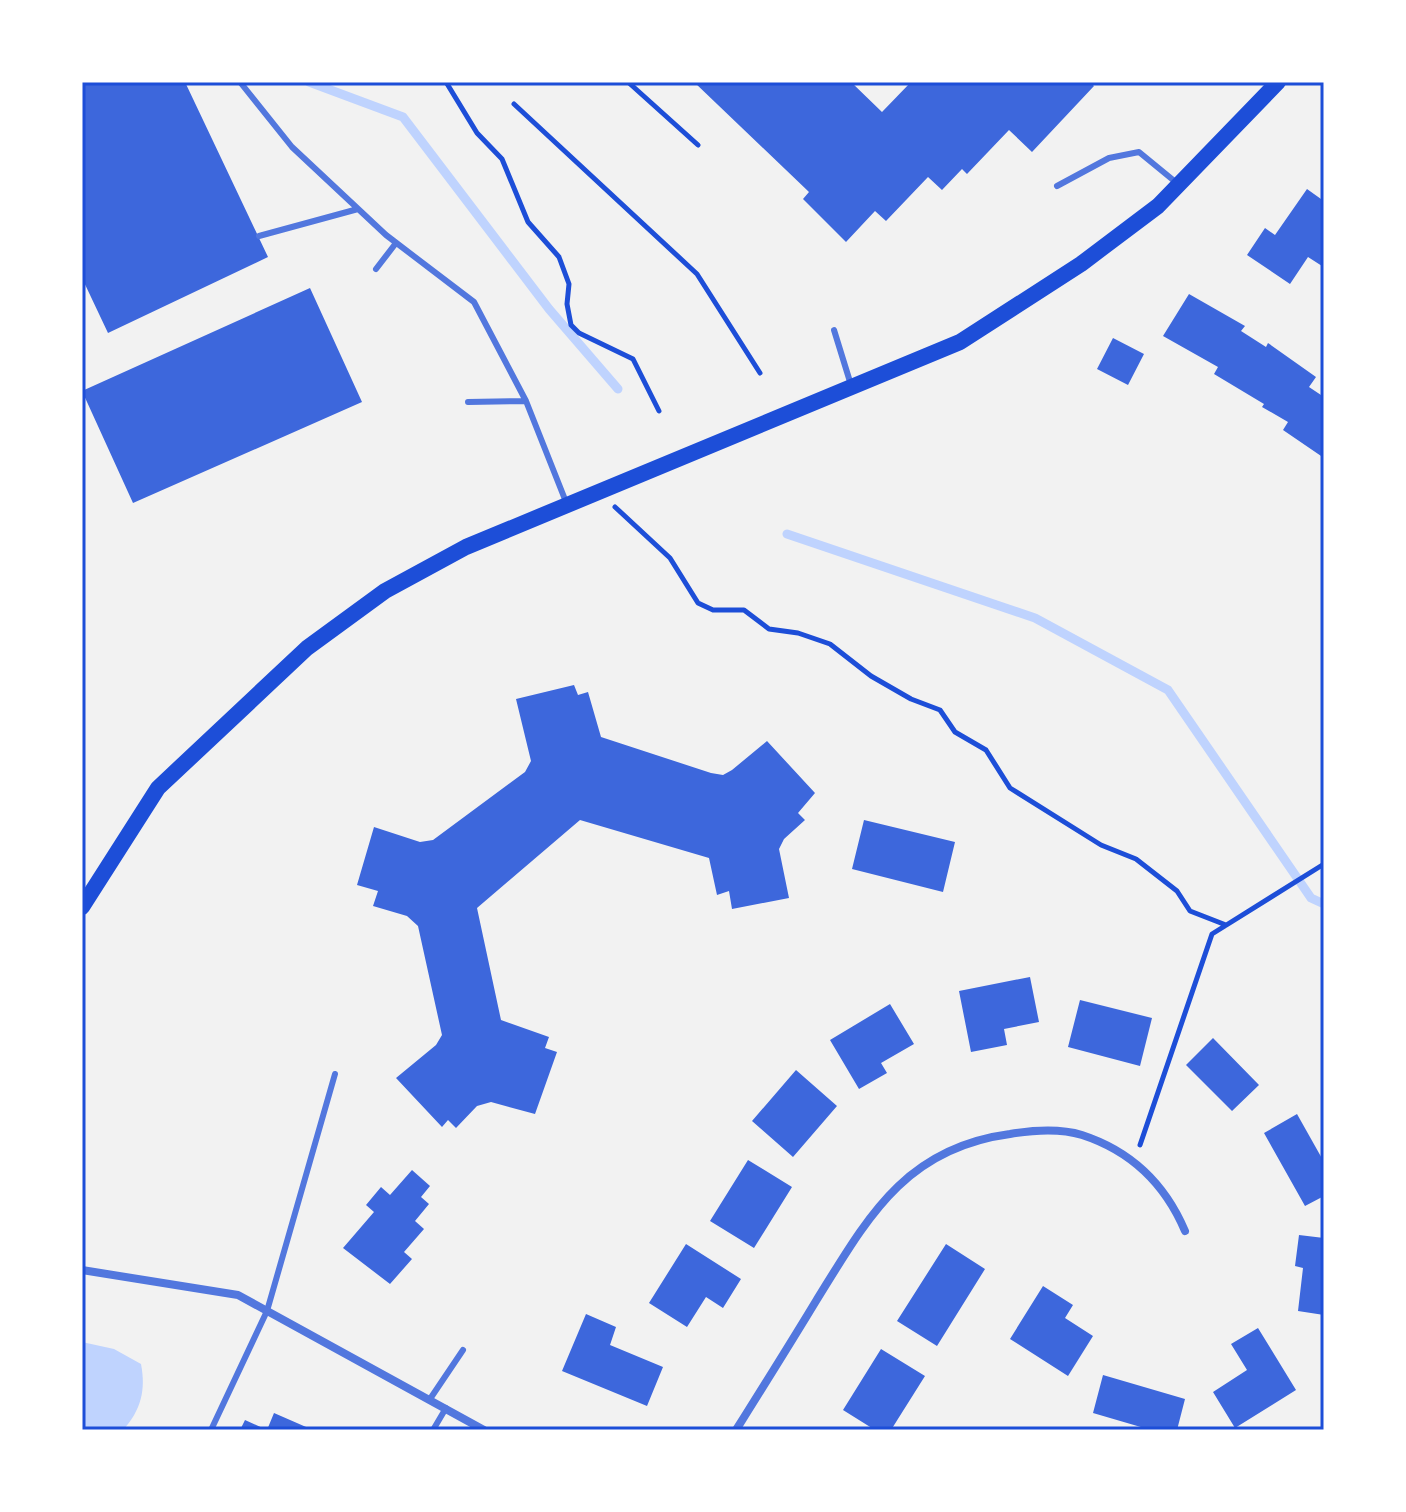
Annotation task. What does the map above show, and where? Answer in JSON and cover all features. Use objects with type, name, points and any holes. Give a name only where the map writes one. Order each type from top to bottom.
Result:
[{"type":"main road","points":[[82,907],[158,788],[307,648],[385,591],[466,547],[960,342],[1081,264],[1180,186],[1278,82]]},
{"type":"street","points":[[736,1430],[861,1226],[889,1193],[918,1168],[974,1143],[1037,1130],[1072,1132],[1094,1139],[1135,1161],[1157,1182],[1176,1210],[1185,1231]]},
{"type":"street","points":[[82,1270],[238,1295],[484,1430]]},
{"type":"lane","points":[[240,82],[292,147],[396,243],[474,302],[526,401],[568,506]]},
{"type":"lane","points":[[1057,186],[1109,158],[1139,152],[1180,186]]},
{"type":"lane","points":[[259,236],[358,209]]},
{"type":"lane","points":[[376,269],[396,243]]},
{"type":"lane","points":[[834,330],[852,389]]},
{"type":"lane","points":[[468,402],[526,401]]},
{"type":"lane","points":[[211,1430],[267,1311],[335,1074]]},
{"type":"lane","points":[[430,1399],[463,1350]]},
{"type":"lane","points":[[433,1430],[446,1408]]},
{"type":"path","points":[[446,82],[477,133],[502,159],[528,222],[559,257],[569,284],[567,304],[571,325],[579,333],[633,359],[659,411]]},
{"type":"path","points":[[628,82],[698,145]]},
{"type":"path","points":[[514,104],[697,274],[760,373]]},
{"type":"path","points":[[599,493],[670,558],[698,603],[713,610],[744,610],[769,629],[798,633],[830,644],[884,684],[940,710],[955,732],[986,750],[1010,788],[1101,845],[1136,859],[1177,891],[1190,911],[1226,925]]},
{"type":"path","points":[[1135,1161],[1212,934],[1324,864]]},
{"type":"water","points":[[82,1342],[114,1349],[141,1364],[141,1399],[123,1430],[82,1430]]},
{"type":"building","points":[[82,82],[185,82],[268,257],[108,333],[82,278]]},
{"type":"building","points":[[694,82],[851,82],[882,112],[911,82],[1090,82],[1094,86],[1032,152],[1009,130],[967,174],[962,169],[942,190],[928,177],[886,221],[875,211],[846,242],[803,199],[809,192]]},
{"type":"building","points":[[1307,189],[1321,199],[1324,195],[1324,263],[1322,266],[1308,257],[1290,284],[1247,255],[1265,228],[1275,235]]},
{"type":"building","points":[[310,288],[362,402],[133,503],[82,391]]},
{"type":"building","points":[[1189,294],[1245,326],[1241,331],[1266,347],[1268,343],[1316,377],[1309,387],[1324,397],[1324,458],[1283,430],[1288,422],[1214,374],[1218,367],[1163,336]]},
{"type":"building","points":[[1113,338],[1144,354],[1128,385],[1097,369]]},
{"type":"building","points":[[574,685],[578,695],[588,692],[601,737],[711,773],[723,775],[732,770],[767,741],[815,793],[798,813],[805,820],[784,839],[779,849],[789,898],[732,909],[729,891],[717,895],[709,858],[580,820],[477,908],[501,1020],[549,1037],[545,1048],[557,1052],[535,1114],[491,1102],[477,1106],[456,1128],[448,1120],[442,1127],[396,1078],[436,1045],[442,1035],[418,926],[407,916],[373,906],[378,891],[357,885],[374,827],[420,842],[433,840],[525,772],[531,761],[516,699]]},
{"type":"building","points":[[864,820],[955,842],[943,892],[852,869]]},
{"type":"building","points":[[1030,977],[1039,1022],[1004,1029],[1007,1045],[971,1052],[959,991]]},
{"type":"building","points":[[1080,1000],[1152,1018],[1140,1066],[1068,1047]]},
{"type":"building","points":[[890,1004],[914,1044],[881,1063],[887,1073],[859,1089],[830,1040]]},
{"type":"building","points":[[1213,1038],[1259,1085],[1232,1111],[1186,1065]]},
{"type":"building","points":[[796,1070],[837,1106],[793,1157],[752,1121]]},
{"type":"building","points":[[1297,1114],[1324,1162],[1324,1196],[1305,1206],[1264,1133]]},
{"type":"building","points":[[748,1160],[792,1187],[754,1248],[710,1221]]},
{"type":"building","points":[[412,1170],[430,1186],[421,1197],[429,1204],[415,1221],[424,1229],[404,1252],[412,1259],[390,1284],[343,1248],[374,1212],[366,1205],[381,1187],[390,1195]]},
{"type":"building","points":[[1299,1235],[1324,1238],[1324,1315],[1298,1311],[1303,1268],[1295,1266]]},
{"type":"building","points":[[686,1244],[741,1279],[723,1308],[706,1297],[687,1327],[649,1303]]},
{"type":"building","points":[[946,1244],[985,1269],[937,1346],[897,1321]]},
{"type":"building","points":[[1043,1286],[1073,1305],[1065,1318],[1093,1336],[1068,1376],[1010,1339]]},
{"type":"building","points":[[586,1314],[616,1327],[610,1345],[663,1367],[647,1406],[562,1371]]},
{"type":"building","points":[[1258,1328],[1296,1390],[1235,1428],[1213,1392],[1247,1370],[1231,1344]]},
{"type":"building","points":[[881,1349],[925,1376],[891,1430],[875,1430],[843,1410]]},
{"type":"building","points":[[1103,1375],[1185,1399],[1177,1430],[1151,1430],[1093,1413]]},
{"type":"building","points":[[274,1413],[313,1430],[267,1430]]},
{"type":"building","points":[[245,1420],[267,1430],[240,1430]]},
{"type":"waterway","points":[[309,82],[403,117],[549,309],[618,389]]},
{"type":"waterway","points":[[787,534],[1035,618],[1168,690],[1311,898],[1324,904]]}]
